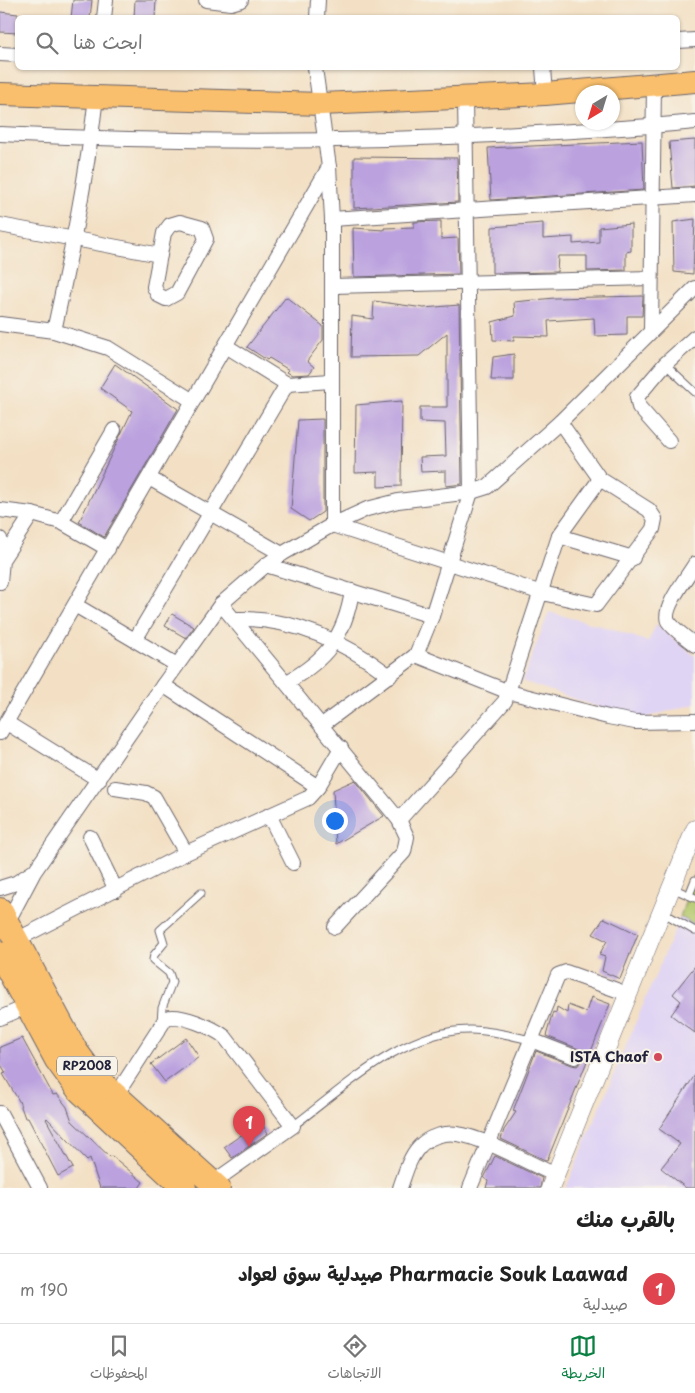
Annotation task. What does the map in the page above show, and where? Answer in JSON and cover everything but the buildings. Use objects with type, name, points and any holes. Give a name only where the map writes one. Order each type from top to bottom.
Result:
[{"type":"highway","name":"RP2008","points":[[6,932],[28,1006],[57,1060],[78,1089],[184,1188]]},
{"type":"highway","name":"RP2008","points":[[6,932],[75,1050],[94,1076],[215,1186]]},
{"type":"main road","points":[[0,94],[321,104],[465,99],[695,82]]},
{"type":"street","points":[[104,15],[106,0]]},
{"type":"street","points":[[206,0],[231,3],[241,0]]},
{"type":"street","points":[[317,15],[318,0]]},
{"type":"street","points":[[680,41],[695,40]]},
{"type":"street","points":[[0,54],[15,55]]},
{"type":"street","points":[[315,70],[327,142],[332,219],[332,525]]},
{"type":"street","points":[[543,70],[545,94]]},
{"type":"street","points":[[651,330],[654,85]]},
{"type":"street","points":[[54,331],[74,238],[91,139],[96,97]]},
{"type":"street","points":[[322,725],[416,655],[432,616],[471,492],[465,99]]},
{"type":"street","points":[[0,134],[91,139],[327,142],[654,127],[695,122]]},
{"type":"street","points":[[98,780],[3,728],[329,167]]},
{"type":"street","points":[[332,219],[695,195]]},
{"type":"street","points":[[175,222],[197,225],[205,233],[205,245],[177,293],[170,298],[158,295],[154,287],[160,255],[164,233],[175,222]]},
{"type":"street","points":[[0,225],[160,255]]},
{"type":"street","points":[[332,286],[652,278]]},
{"type":"street","points":[[6,932],[34,872],[163,684],[221,604],[266,565],[282,554],[332,525],[367,509],[398,500],[471,492],[487,487],[560,422],[695,288]]},
{"type":"street","points":[[0,324],[54,331],[108,348],[193,401]]},
{"type":"street","points":[[669,441],[639,407],[637,402],[639,392],[665,364],[695,337]]},
{"type":"street","points":[[226,346],[287,384],[331,381]]},
{"type":"street","points":[[135,640],[287,384]]},
{"type":"street","points":[[332,525],[542,592],[596,605],[632,558],[652,529],[656,519],[649,510],[600,479],[560,422]]},
{"type":"street","points":[[61,522],[114,430]]},
{"type":"street","points":[[149,478],[210,515],[282,554]]},
{"type":"street","points":[[399,820],[498,710],[509,692],[559,536],[600,479]]},
{"type":"street","points":[[0,510],[32,514],[61,522],[108,549]]},
{"type":"street","points":[[2,560],[32,514]]},
{"type":"street","points":[[559,536],[632,558]]},
{"type":"street","points":[[0,539],[2,560],[0,582]]},
{"type":"street","points":[[695,564],[666,614],[670,623],[695,645]]},
{"type":"street","points":[[266,565],[432,616]]},
{"type":"street","points":[[287,682],[306,671],[322,657],[335,640],[349,608],[352,591]]},
{"type":"street","points":[[221,604],[399,820],[407,837],[404,852],[335,927]]},
{"type":"street","points":[[75,605],[177,665]]},
{"type":"street","points":[[234,619],[271,619],[335,640],[390,676]]},
{"type":"street","points":[[416,655],[509,692],[621,720],[695,722]]},
{"type":"street","points":[[163,684],[318,787]]},
{"type":"street","points":[[6,932],[116,890],[186,853],[308,798],[318,787],[340,748]]},
{"type":"street","points":[[115,788],[146,793],[154,797],[186,853]]},
{"type":"street","points":[[269,815],[293,862]]},
{"type":"street","points":[[400,1188],[413,1154],[427,1140],[437,1135],[457,1134],[487,1144],[553,1182],[695,829]]},
{"type":"street","points":[[90,838],[116,890]]},
{"type":"street","points":[[0,888],[16,883],[34,872]]},
{"type":"street","points":[[470,1188],[560,973],[566,972],[628,994]]},
{"type":"street","points":[[0,1018],[28,1006]]},
{"type":"street","points":[[115,1097],[166,1018],[174,1016],[219,1032],[232,1045],[292,1126],[215,1186]]},
{"type":"street","points":[[531,1040],[575,1057]]},
{"type":"street","points":[[0,1113],[40,1188]]},
{"type":"lane","points":[[665,364],[695,392]]},
{"type":"lane","points":[[672,888],[692,896],[695,880]]},
{"type":"lane","points":[[161,1025],[162,1008],[172,982],[169,973],[153,960],[154,955],[164,943],[160,930],[201,893]]},
{"type":"lane","points":[[662,912],[695,931]]},
{"type":"lane","points":[[292,1126],[386,1057],[419,1039],[435,1034],[470,1030],[531,1040]]},
{"type":"shaded area","points":[[549,612],[616,630],[648,642],[656,625],[695,656],[695,704],[636,720],[522,681]]},
{"type":"shaded area","name":"ISTA Chaof","points":[[680,917],[695,925],[695,1188],[566,1188]]},
{"type":"green space","points":[[695,873],[695,925],[680,917]]},
{"type":"place","name":"ISTA Chaof","points":[[658,1057]]},
{"type":"place","name":"Pharmacie Souk Laawad صيدلية سوق لعواد","points":[[249,1147]]}]
